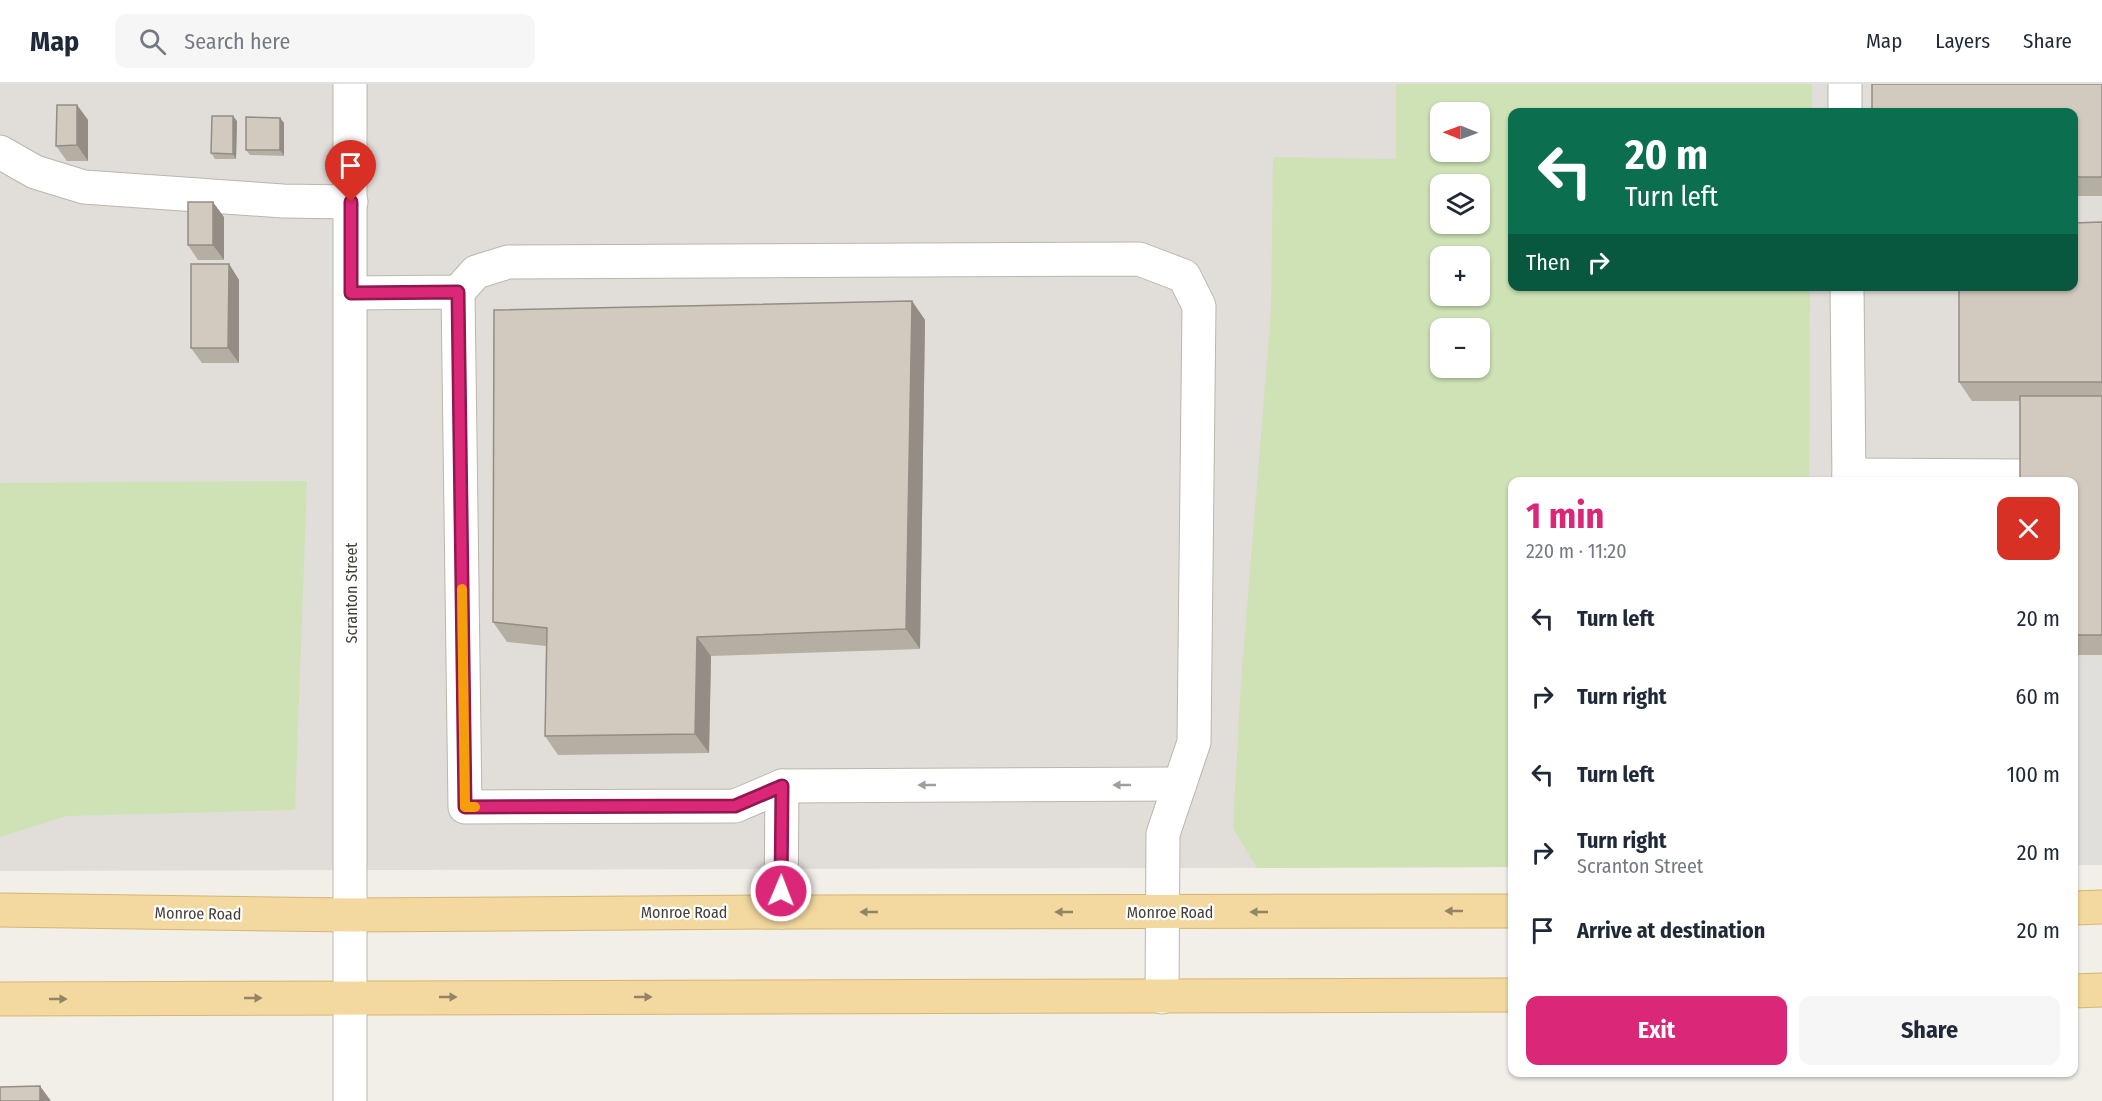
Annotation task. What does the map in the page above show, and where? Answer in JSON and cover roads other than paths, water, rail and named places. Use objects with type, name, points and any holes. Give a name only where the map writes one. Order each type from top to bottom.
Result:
[{"type":"main road","points":[[2078,908],[2102,907]]},
{"type":"main road","name":"Monroe Road","points":[[0,910],[350,915],[1508,911]]},
{"type":"main road","points":[[2078,991],[2102,990]]},
{"type":"main road","points":[[0,999],[1162,997],[1508,994]]},
{"type":"street","name":"Scranton Street","points":[[350,84],[350,1101]]},
{"type":"street","points":[[1845,84],[1845,108]]},
{"type":"street","points":[[0,152],[35,172],[84,187],[283,201],[351,202]]},
{"type":"street","points":[[1162,997],[1163,834],[1180,784],[1194,742],[1199,306],[1184,276],[1139,259],[508,262],[476,272],[458,292],[465,807],[735,806],[782,786],[1180,784]]},
{"type":"street","points":[[1847,291],[1849,477]]},
{"type":"street","points":[[351,293],[458,292]]},
{"type":"street","points":[[1938,477],[2027,476]]},
{"type":"street","points":[[780,912],[782,786]]}]
